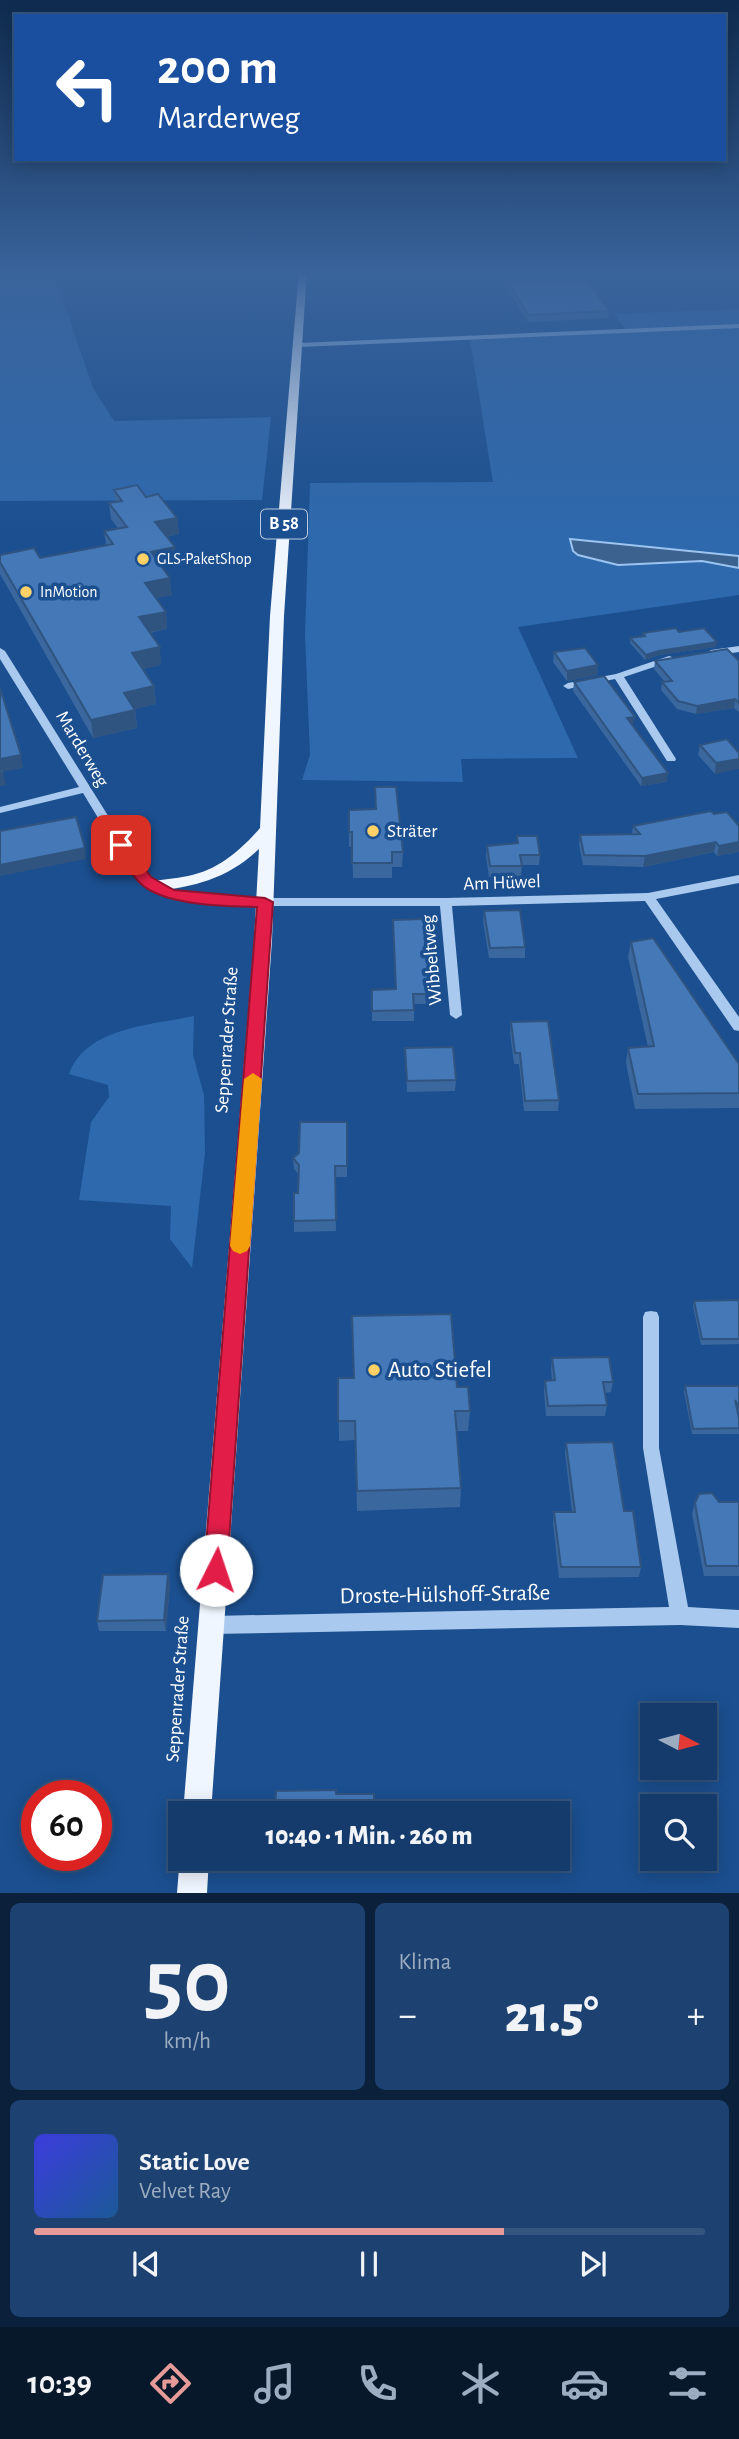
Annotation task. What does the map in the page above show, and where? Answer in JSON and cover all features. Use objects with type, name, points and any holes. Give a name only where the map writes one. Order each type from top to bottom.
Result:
[{"type":"main road","name":"Seppenrader Straße","points":[[198,1801],[265,902],[277,616],[298,359]]},
{"type":"main road","points":[[155,886],[192,883],[222,872],[250,851],[269,827]]},
{"type":"main road","points":[[192,1893],[193,1871]]},
{"type":"street","points":[[699,655],[739,649]]},
{"type":"street","name":"Marderweg","points":[[0,651],[132,864],[145,880],[171,894],[265,902]]},
{"type":"street","points":[[568,686],[618,676],[659,661],[685,657]]},
{"type":"street","points":[[0,675],[14,672]]},
{"type":"street","points":[[618,676],[671,759]]},
{"type":"street","points":[[0,810],[86,789]]},
{"type":"street","name":"Am Hüwel","points":[[265,902],[446,902],[648,897],[739,879]]},
{"type":"street","points":[[648,897],[739,1027]]},
{"type":"street","name":"Wibbeltweg","points":[[446,902],[456,1015]]},
{"type":"street","points":[[650,1317],[651,1448],[680,1616]]},
{"type":"street","name":"Droste-Hülshoff-Straße","points":[[211,1625],[680,1616],[739,1619]]},
{"type":"shaded area","points":[[0,359],[83,359],[93,388],[114,421],[271,417],[262,500],[0,501]]},
{"type":"shaded area","points":[[473,359],[739,359],[739,595],[518,627],[578,758],[461,759],[463,782],[302,780],[310,755],[305,635],[310,483],[493,482]]},
{"type":"shaded area","points":[[570,539],[739,556],[739,568],[702,561],[618,565],[578,555],[573,551]]},
{"type":"shaded area","points":[[194,1016],[193,1055],[204,1095],[205,1153],[192,1268],[170,1239],[171,1206],[79,1200],[91,1122],[109,1097],[108,1085],[69,1074],[78,1058],[90,1046],[105,1037],[140,1026]]},
{"type":"building","points":[[137,485],[146,497],[158,494],[177,518],[155,522],[175,547],[151,552],[170,578],[145,583],[166,612],[139,617],[160,647],[132,653],[154,686],[124,693],[135,710],[91,720],[0,562],[0,555],[34,548],[40,558],[113,544],[104,531],[127,527],[109,503],[122,501],[114,490]]},
{"type":"building","points":[[676,628],[679,632],[704,628],[717,642],[646,655],[630,638],[645,636],[643,633]]},
{"type":"building","points":[[585,648],[598,665],[567,671],[554,652]]},
{"type":"building","points":[[727,649],[739,661],[739,703],[735,699],[697,706],[678,701],[662,682],[672,681],[655,661]]},
{"type":"building","points":[[604,676],[635,717],[627,718],[668,773],[642,778],[574,682]]},
{"type":"building","points":[[0,688],[21,755],[0,759]]},
{"type":"building","points":[[727,739],[739,753],[739,759],[716,763],[700,745]]},
{"type":"building","name":"Sträter","points":[[375,787],[396,787],[403,852],[392,852],[392,863],[352,863],[349,810],[376,809]]},
{"type":"building","points":[[711,811],[714,814],[727,812],[739,826],[739,842],[719,846],[716,842],[645,856],[584,855],[580,835],[640,834],[633,826]]},
{"type":"building","points":[[76,817],[85,848],[0,865],[0,831]]},
{"type":"building","points":[[517,836],[537,836],[540,855],[520,855],[522,866],[490,866],[487,846],[518,843]]},
{"type":"building","points":[[520,910],[525,947],[490,948],[484,911]]},
{"type":"building","points":[[424,919],[430,994],[413,994],[414,1010],[372,1011],[372,990],[396,989],[393,920]]},
{"type":"building","points":[[653,938],[739,1064],[739,1093],[638,1094],[628,1048],[654,1046],[631,942]]},
{"type":"building","points":[[548,1021],[559,1100],[525,1101],[520,1053],[515,1053],[511,1022]]},
{"type":"building","points":[[453,1047],[456,1080],[407,1081],[405,1048]]},
{"type":"building","points":[[300,1122],[347,1122],[347,1166],[335,1166],[336,1220],[294,1221],[294,1193],[298,1193],[299,1165],[293,1158],[299,1153]]},
{"type":"building","points":[[739,1300],[739,1339],[702,1339],[694,1301]]},
{"type":"building","points":[[451,1314],[457,1387],[468,1387],[470,1411],[455,1411],[461,1488],[357,1491],[355,1421],[338,1421],[338,1378],[354,1378],[352,1316]]},
{"type":"building","points":[[609,1357],[613,1382],[603,1382],[607,1405],[548,1406],[545,1381],[555,1380],[552,1358]]},
{"type":"building","points":[[685,1386],[739,1386],[739,1407],[735,1400],[739,1428],[693,1429]]},
{"type":"building","points":[[613,1442],[624,1511],[633,1511],[641,1567],[561,1567],[554,1512],[575,1512],[566,1443]]},
{"type":"building","points":[[712,1493],[719,1502],[739,1502],[739,1566],[706,1566],[695,1503],[699,1494]]},
{"type":"building","points":[[168,1574],[164,1620],[97,1621],[103,1575]]},
{"type":"building","points":[[336,1790],[336,1794],[374,1794],[374,1801],[276,1801],[276,1791]]},
{"type":"slow traffic","points":[[240,1246],[253,1079]]},
{"type":"place","name":"GLS-PaketShop","points":[[143,559]]},
{"type":"place","name":"InMotion","points":[[26,592]]},
{"type":"place","name":"Sträter","points":[[373,831]]},
{"type":"place","name":"Auto Stiefel","points":[[374,1370]]},
{"type":"route","points":[[121,845],[145,880],[171,894],[223,901],[265,902],[216,1570]]}]
